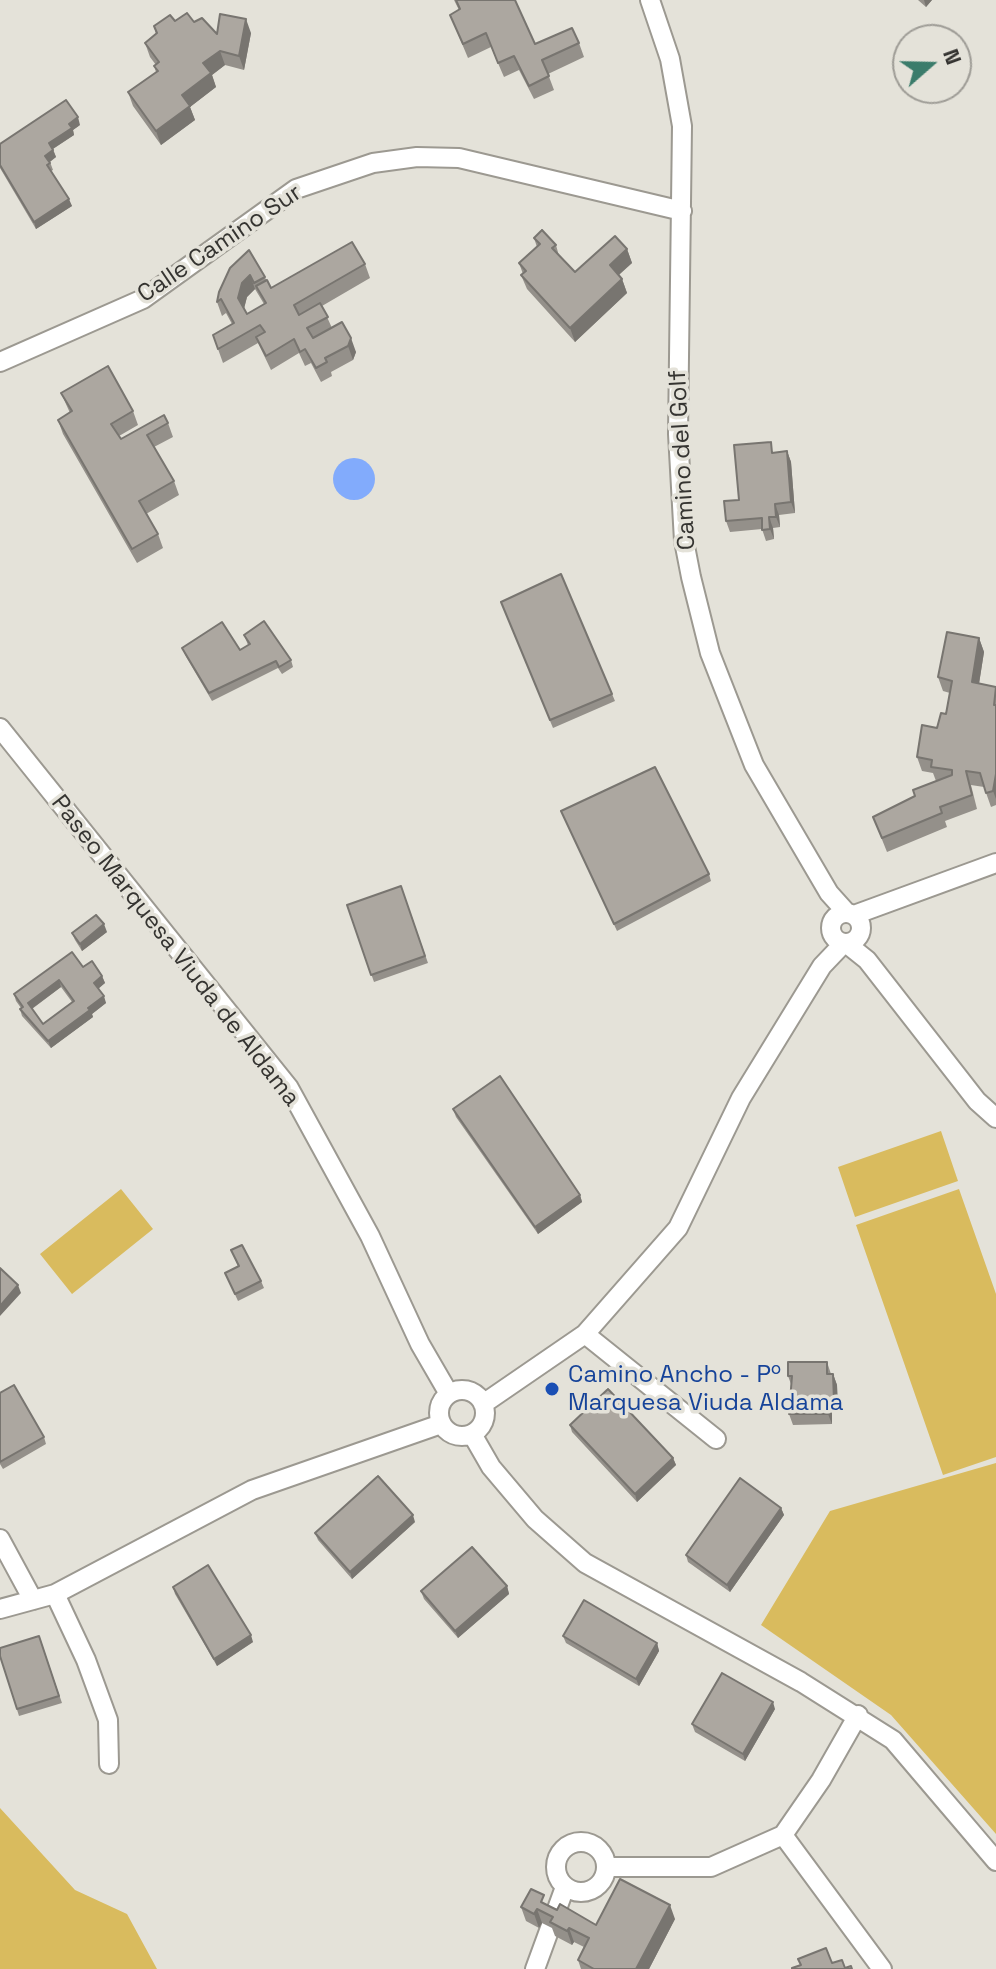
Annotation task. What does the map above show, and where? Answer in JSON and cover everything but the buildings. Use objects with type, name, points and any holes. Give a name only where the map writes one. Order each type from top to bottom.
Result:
[{"type":"street","name":"Camino del Golf","points":[[650,0],[670,59],[682,126],[678,434],[684,541],[691,577],[710,653],[754,765],[847,929]]},
{"type":"street","name":"Calle Camino Sur","points":[[0,362],[143,299],[296,189],[373,163],[417,157],[459,158],[682,211]]},
{"type":"street","name":"Paseo Marquesa Viuda de Aldama","points":[[0,728],[289,1088],[370,1236],[420,1344],[449,1394]]},
{"type":"street","points":[[483,1404],[585,1334],[678,1228],[741,1098],[847,929],[895,902],[996,863]]},
{"type":"street","points":[[847,929],[867,960],[977,1101],[996,1118]]},
{"type":"street","points":[[585,1334],[716,1439]]},
{"type":"street","points":[[464,1390],[479,1397],[483,1404],[484,1422],[472,1434],[451,1434],[441,1424],[439,1408],[449,1394],[464,1390]]},
{"type":"street","points":[[0,1609],[55,1594],[252,1490],[441,1424]]},
{"type":"street","points":[[472,1434],[491,1467],[535,1519],[585,1563],[858,1715],[893,1740],[996,1861]]},
{"type":"street","points":[[0,1539],[33,1600]]},
{"type":"street","points":[[55,1594],[86,1660],[108,1720],[109,1764]]},
{"type":"street","points":[[606,1867],[711,1867],[783,1835],[821,1780],[858,1715]]},
{"type":"street","points":[[783,1835],[882,1969]]},
{"type":"street","points":[[582,1842],[595,1846],[603,1855],[606,1867],[604,1878],[586,1892],[565,1887],[558,1877],[556,1864],[561,1852],[570,1844],[582,1842]]},
{"type":"street","points":[[535,1969],[565,1887]]},
{"type":"street","points":[[543,1950],[553,1969]]},
{"type":"shaded area","points":[[941,1131],[958,1181],[855,1217],[838,1167]]},
{"type":"shaded area","points":[[121,1189],[153,1229],[72,1294],[40,1254]]},
{"type":"shaded area","points":[[959,1189],[996,1294],[996,1457],[943,1475],[856,1225]]},
{"type":"shaded area","points":[[996,1463],[996,1834],[891,1715],[761,1625],[830,1511]]},
{"type":"shaded area","points":[[0,1808],[75,1890],[127,1914],[157,1969],[0,1969]]},
{"type":"water","points":[[354,458],[369,464],[375,479],[369,494],[354,500],[339,494],[333,479],[339,464]]},
{"type":"place","name":"Camino Ancho - Pº Marquesa Viuda Aldama","points":[[552,1389]]}]
